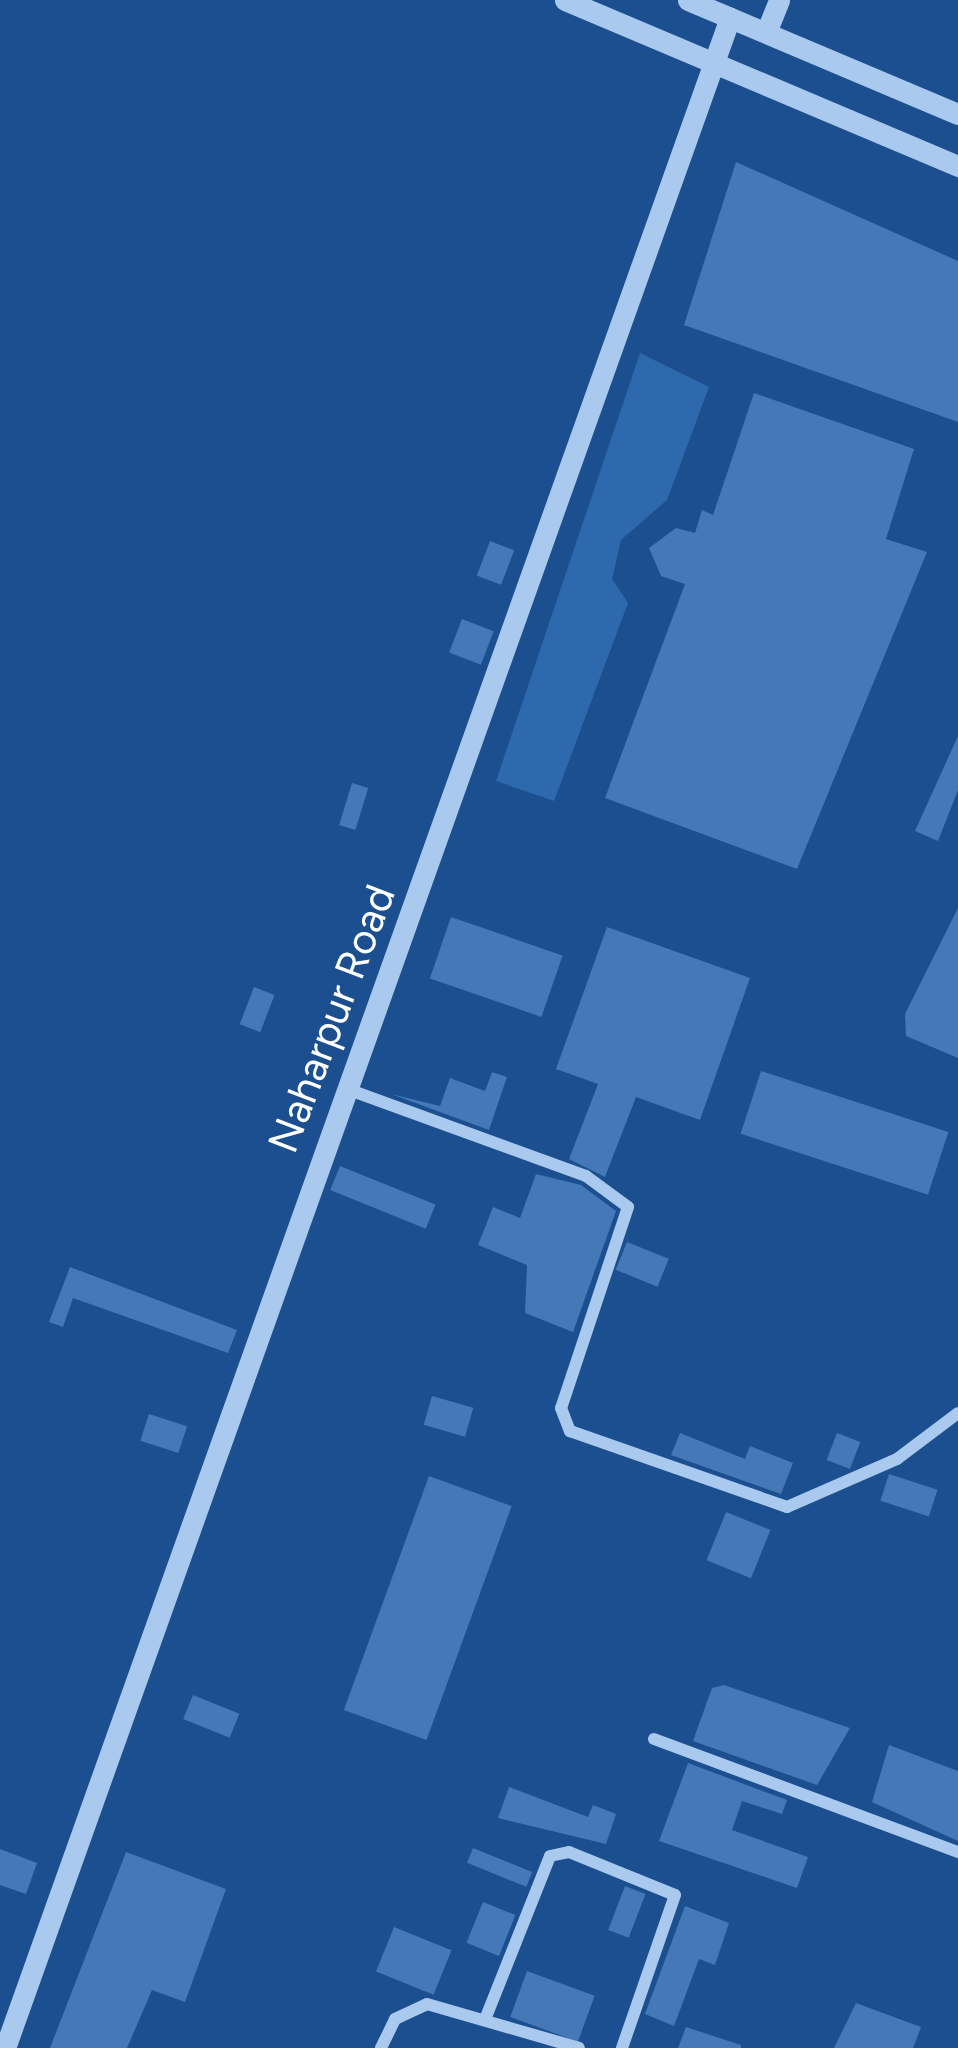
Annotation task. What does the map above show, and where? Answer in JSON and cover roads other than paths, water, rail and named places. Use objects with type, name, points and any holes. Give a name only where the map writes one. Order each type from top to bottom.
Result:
[{"type":"street","points":[[565,0],[958,166]]},
{"type":"street","points":[[688,0],[958,114]]},
{"type":"street","points":[[767,30],[778,0]]},
{"type":"street","name":"Naharpur Road","points":[[5,2048],[730,18]]},
{"type":"street","points":[[346,1089],[586,1176],[628,1207],[562,1408],[570,1431],[787,1508],[897,1460],[958,1413]]},
{"type":"street","points":[[654,1739],[958,1852]]},
{"type":"street","points":[[486,2017],[550,1856],[569,1852],[675,1895],[622,2048]]},
{"type":"street","points":[[381,2048],[410,2007],[486,2017],[579,2048]]}]
